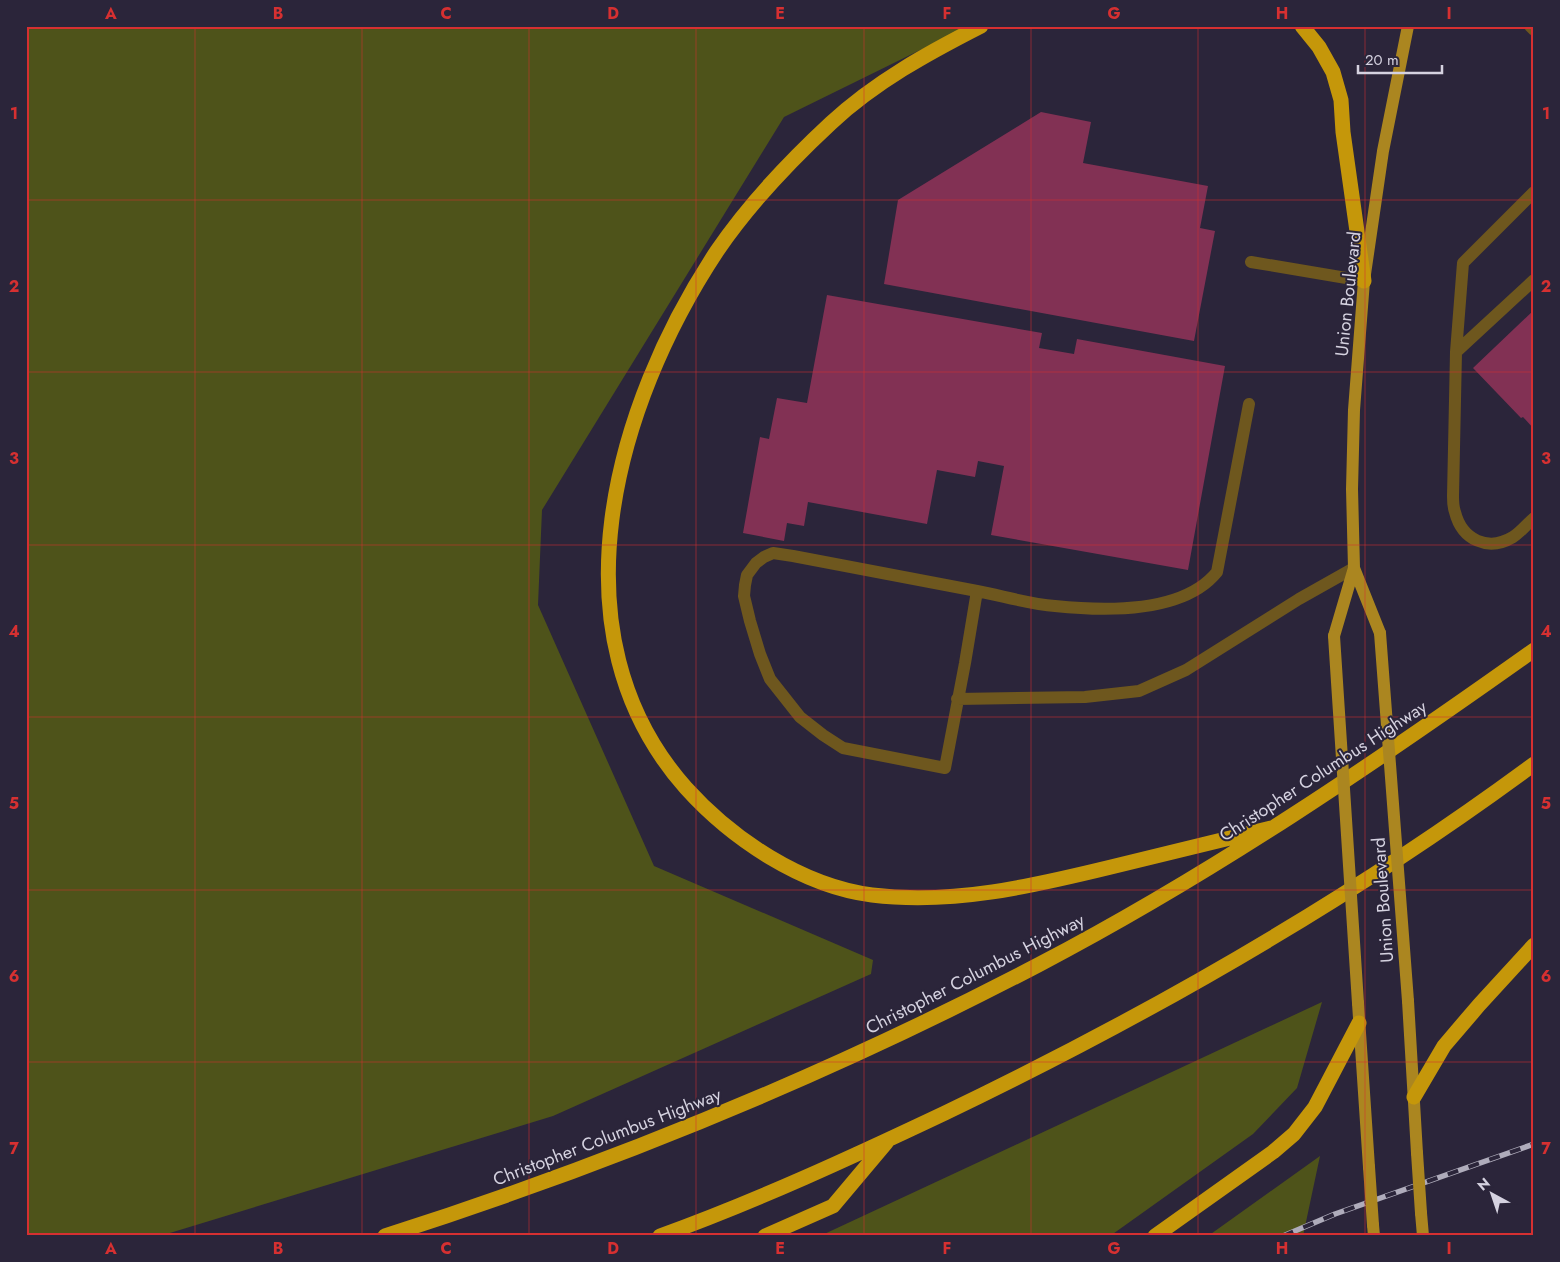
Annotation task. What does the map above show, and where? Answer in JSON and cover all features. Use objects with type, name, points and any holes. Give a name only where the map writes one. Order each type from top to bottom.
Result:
[{"type":"highway","points":[[981,26],[932,51],[881,83],[834,120],[790,162],[750,206],[718,250],[689,296],[664,343],[644,395],[626,449],[615,497],[609,542],[608,587],[612,630],[621,670],[635,707],[653,743],[676,775],[700,803],[729,829],[760,852],[794,870],[841,888],[870,895],[955,897],[1034,885],[1271,828]]},
{"type":"highway","points":[[1302,26],[1319,47],[1333,72],[1341,100],[1343,132],[1364,281]]},
{"type":"highway","name":"Christopher Columbus Highway","points":[[385,1236],[538,1184],[639,1147],[732,1109],[860,1054],[1041,964],[1134,912],[1271,828],[1432,723],[1534,650]]},
{"type":"highway","points":[[660,1236],[889,1140],[1090,1040],[1225,966],[1313,914],[1438,834],[1534,764]]},
{"type":"highway","points":[[1414,1097],[1444,1046],[1534,945]]},
{"type":"highway","points":[[1155,1236],[1273,1152],[1294,1134],[1315,1107],[1359,1023]]},
{"type":"highway","points":[[765,1236],[833,1206],[889,1140]]},
{"type":"main road","name":"Union Boulevard","points":[[1374,1230],[1334,636],[1354,568],[1352,489],[1354,410],[1364,281],[1384,150],[1408,26]]},
{"type":"main road","name":"Union Boulevard","points":[[1354,568],[1380,633],[1408,1001],[1423,1236]]},
{"type":"lane","points":[[1530,26],[1534,30]]},
{"type":"lane","points":[[1534,192],[1463,263],[1456,352],[1453,496],[1454,511],[1460,524],[1468,535],[1486,544],[1495,544],[1515,535],[1534,518]]},
{"type":"lane","points":[[1251,262],[1364,281]]},
{"type":"lane","points":[[1456,352],[1534,280]]},
{"type":"lane","points":[[977,591],[945,768],[843,748],[800,717],[770,680],[760,654],[744,596],[747,575],[756,563],[773,554],[793,556],[977,591],[1053,606],[1107,610],[1166,602],[1188,594],[1201,587],[1217,572],[1249,404]]},
{"type":"lane","points":[[957,699],[1085,697],[1139,691],[1186,670],[1299,599],[1354,568]]},
{"type":"green space","points":[[26,26],[969,26],[784,117],[542,510],[538,605],[654,866],[873,960],[871,974],[553,1116],[160,1236],[26,1236]]},
{"type":"green space","points":[[1322,1002],[1297,1088],[1253,1134],[1110,1236],[820,1236]]},
{"type":"green space","points":[[1320,1156],[1303,1236],[1208,1236]]},
{"type":"building","points":[[1041,112],[1091,122],[1083,163],[1208,186],[1200,228],[1215,231],[1194,341],[884,284],[898,200]]},
{"type":"building","points":[[827,295],[1042,333],[1039,348],[1074,354],[1077,339],[1225,366],[1188,570],[991,535],[1004,466],[978,461],[975,477],[937,470],[927,524],[808,502],[804,526],[787,523],[784,541],[743,533],[760,437],[769,439],[777,398],[807,403]]},
{"type":"building","points":[[1534,310],[1534,429],[1473,368]]},
{"type":"railway","points":[[1283,1236],[1335,1214],[1534,1144]]}]
